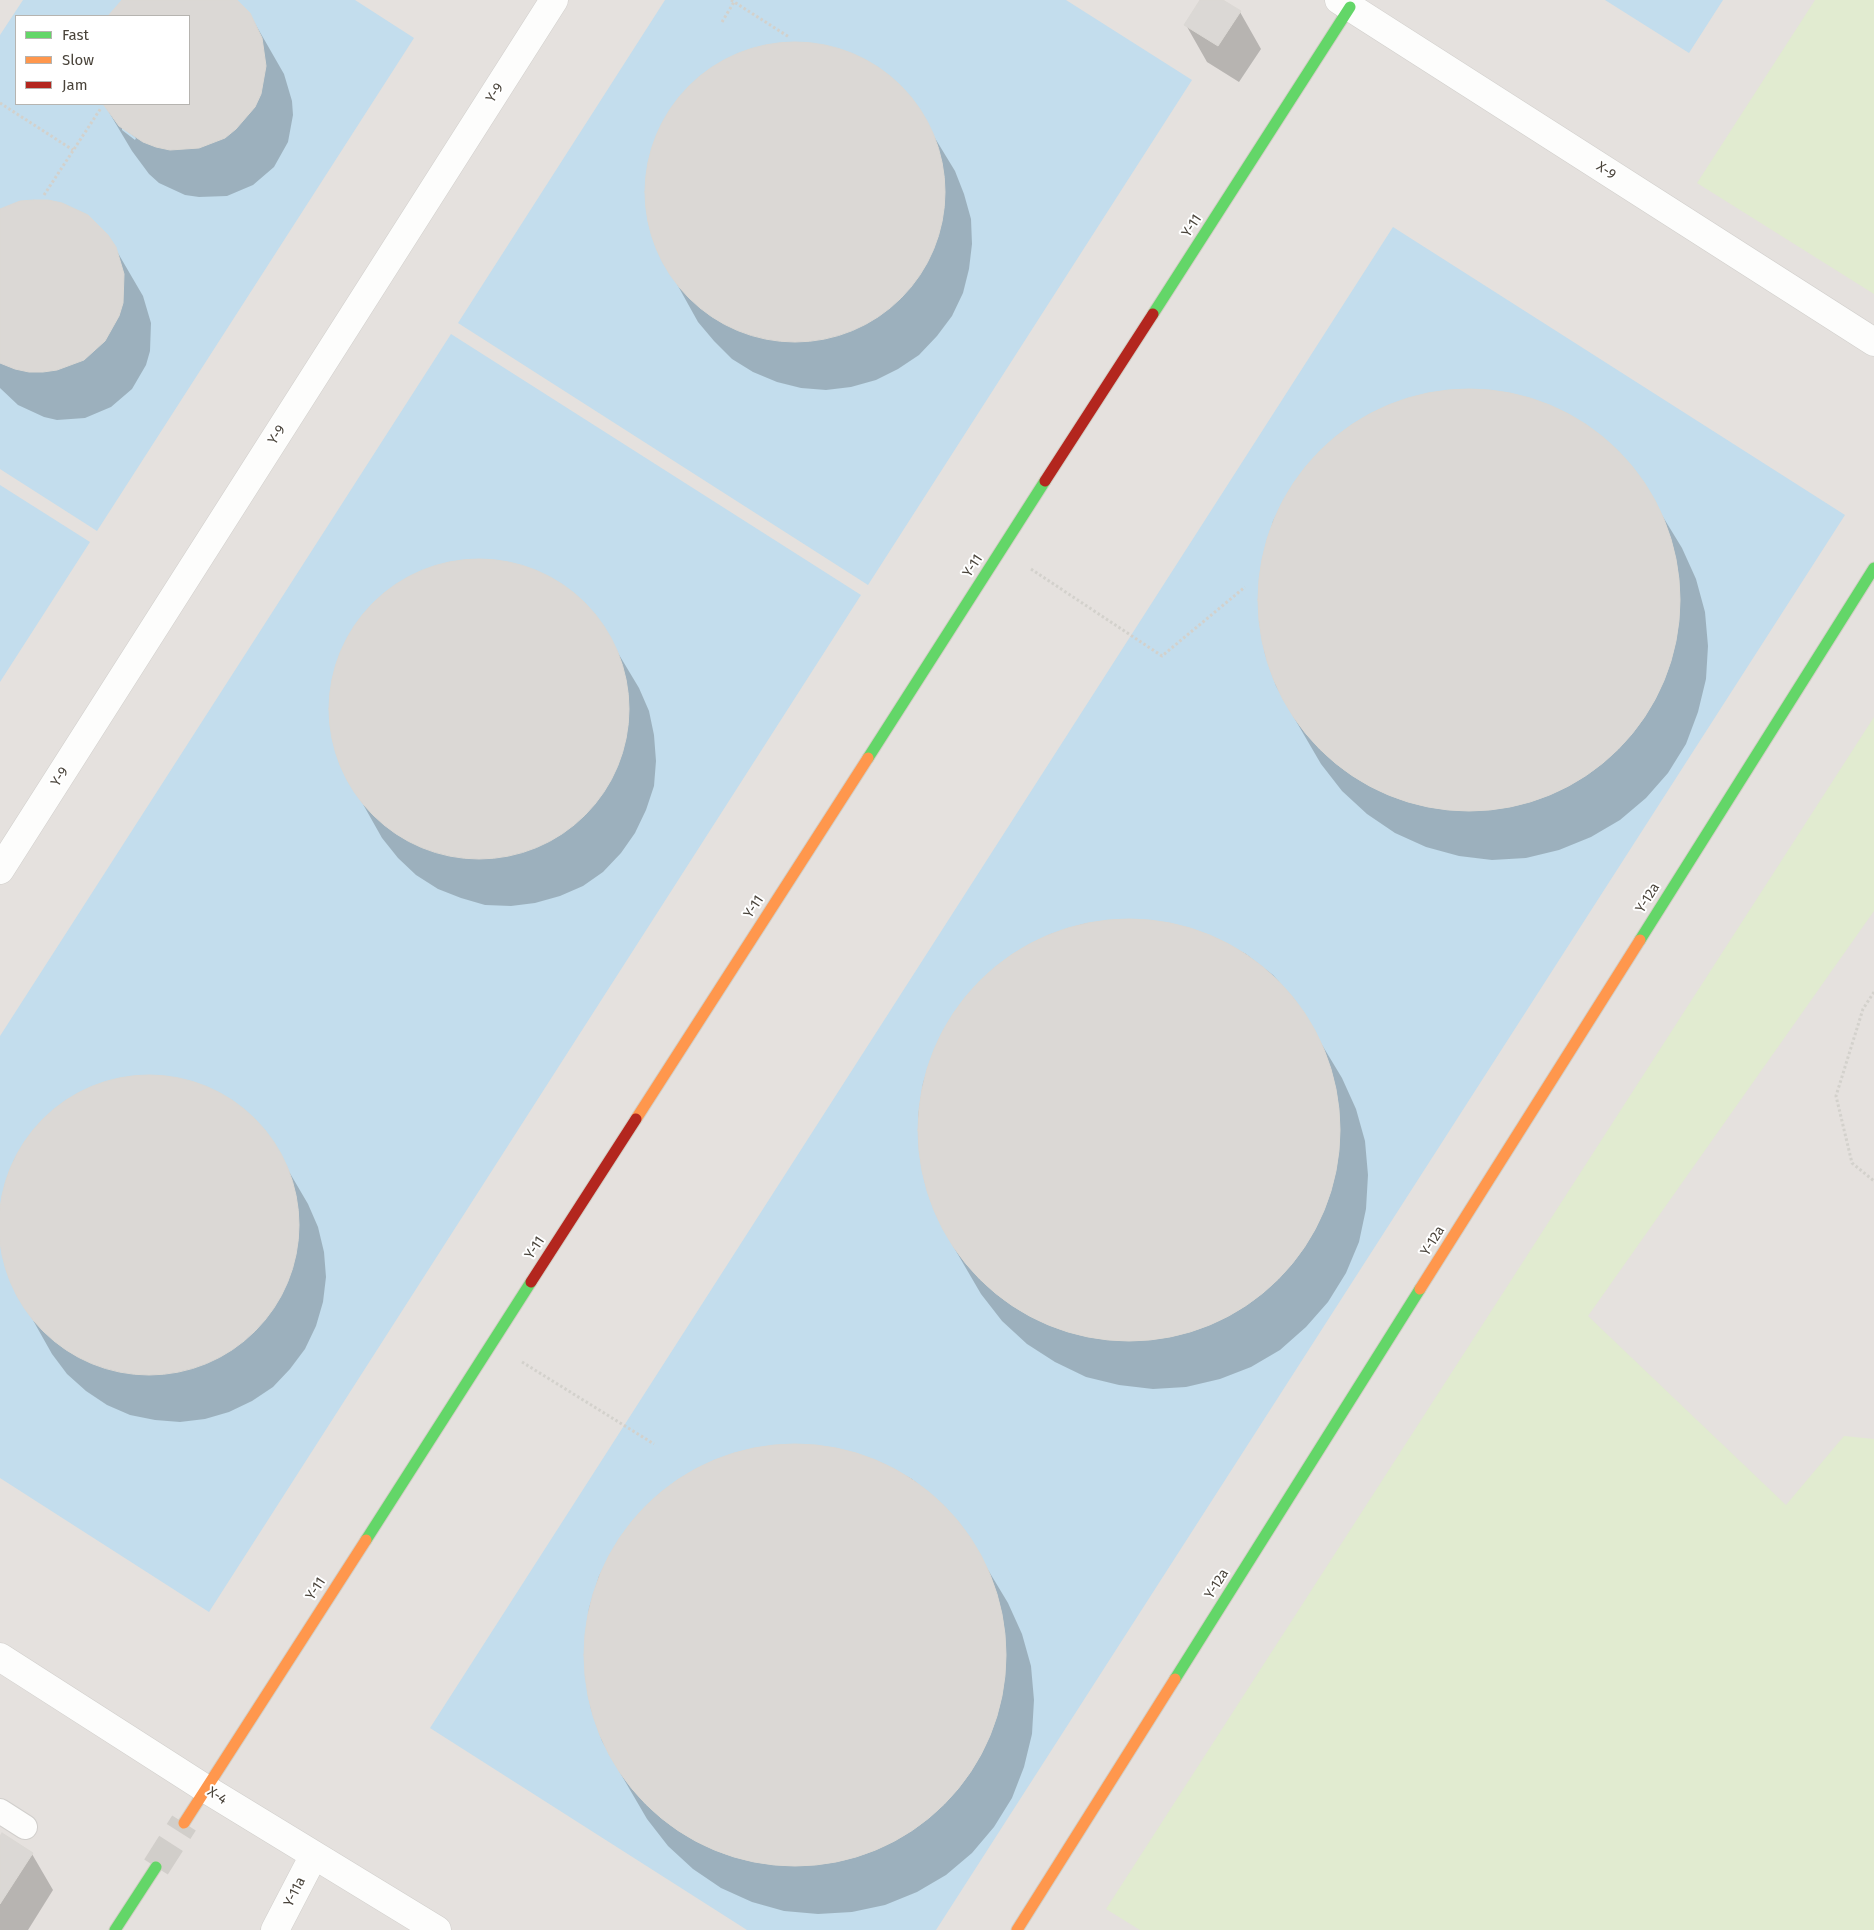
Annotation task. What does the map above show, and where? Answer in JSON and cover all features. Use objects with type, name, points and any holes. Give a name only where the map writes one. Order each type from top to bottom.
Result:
[{"type":"street","name":"Y-9","points":[[0,870],[554,0]]},
{"type":"street","name":"X-9","points":[[1344,4],[1874,342]]},
{"type":"street","name":"Y-11","points":[[184,1824],[1001,550],[1344,4]]},
{"type":"street","name":"Y-12a","points":[[1017,1930],[1874,568]]},
{"type":"street","name":"X-4","points":[[0,1657],[206,1789],[437,1930]]},
{"type":"street","name":"Y-11a","points":[[275,1930],[314,1855]]},
{"type":"street","points":[[115,1930],[156,1867]]},
{"type":"lane","points":[[0,1811],[25,1827]]},
{"type":"path","points":[[722,22],[732,1],[789,37]]},
{"type":"path","points":[[0,103],[73,150]]},
{"type":"path","points":[[44,195],[101,108]]},
{"type":"path","points":[[1001,550],[1162,656],[1245,586]]},
{"type":"path","points":[[1874,992],[1863,1009],[1836,1096],[1852,1162],[1874,1181]]},
{"type":"path","points":[[492,1343],[654,1444]]},
{"type":"shaded area","points":[[0,0],[1874,0],[1874,1930],[0,1930]]},
{"type":"green space","points":[[1815,0],[1874,0],[1874,294],[1697,183]]},
{"type":"green space","points":[[1874,717],[1874,911],[1588,1316],[1786,1505],[1844,1436],[1874,1439],[1874,1930],[1140,1930],[1106,1909]]},
{"type":"water","points":[[23,0],[355,0],[414,38],[97,531],[0,469],[0,35]]},
{"type":"water","points":[[665,0],[1066,0],[1192,80],[868,585],[458,323]]},
{"type":"water","points":[[1605,0],[1723,0],[1689,53]]},
{"type":"water","points":[[1393,227],[1845,515],[936,1930],[747,1930],[430,1728]]},
{"type":"water","points":[[451,334],[861,595],[209,1612],[0,1478],[0,1036]]},
{"type":"water","points":[[0,485],[90,542],[0,682]]},
{"type":"building","points":[[122,0],[237,0],[250,13],[262,38],[266,66],[261,94],[255,107],[236,129],[225,138],[199,148],[170,150],[143,142],[119,126],[104,105],[190,105],[190,15],[109,15]]},
{"type":"building","points":[[1200,0],[1223,0],[1241,11],[1218,46],[1184,25]]},
{"type":"building","points":[[795,42],[824,45],[852,54],[878,68],[901,86],[919,109],[933,135],[942,163],[945,192],[942,221],[933,249],[919,275],[901,298],[878,316],[852,330],[824,339],[795,342],[766,339],[738,330],[712,316],[689,298],[671,275],[657,249],[648,221],[645,192],[648,163],[657,135],[671,109],[689,86],[712,68],[738,54],[766,45]]},
{"type":"building","points":[[34,200],[62,203],[88,215],[108,235],[116,247],[124,274],[123,303],[119,316],[105,341],[84,360],[57,370],[43,372],[29,372],[0,363],[0,209],[20,201]]},
{"type":"building","points":[[1469,389],[1510,393],[1550,405],[1586,424],[1618,451],[1645,483],[1664,519],[1676,559],[1680,600],[1676,641],[1664,681],[1645,717],[1618,749],[1586,776],[1550,795],[1510,807],[1469,811],[1428,807],[1388,795],[1352,776],[1320,749],[1293,717],[1274,681],[1262,641],[1258,600],[1262,559],[1274,519],[1293,483],[1320,451],[1352,424],[1388,405],[1428,393]]},
{"type":"building","points":[[479,559],[508,562],[536,571],[562,585],[585,603],[603,626],[617,652],[626,680],[629,709],[626,738],[617,766],[603,792],[585,815],[562,833],[536,847],[508,856],[479,859],[450,856],[422,847],[396,833],[373,815],[355,792],[341,766],[332,738],[329,709],[332,680],[341,652],[355,626],[373,603],[396,585],[422,571],[450,562]]},
{"type":"building","points":[[1129,919],[1170,923],[1210,935],[1246,954],[1278,981],[1305,1013],[1324,1049],[1336,1089],[1340,1130],[1336,1171],[1324,1211],[1305,1247],[1278,1279],[1246,1306],[1210,1325],[1170,1337],[1129,1341],[1088,1337],[1048,1325],[1012,1306],[980,1279],[953,1247],[934,1211],[922,1171],[918,1130],[922,1089],[934,1049],[953,1013],[980,981],[1012,954],[1048,935],[1088,923]]},
{"type":"building","points":[[149,1075],[178,1078],[206,1087],[232,1101],[255,1119],[273,1142],[287,1168],[296,1196],[299,1225],[296,1254],[287,1282],[273,1308],[255,1331],[232,1349],[206,1363],[178,1372],[149,1375],[120,1372],[92,1363],[66,1349],[43,1331],[25,1308],[11,1282],[2,1254],[-1,1225],[2,1196],[11,1168],[25,1142],[43,1119],[66,1101],[92,1087],[120,1078]]},
{"type":"building","points":[[795,1444],[836,1448],[876,1460],[912,1479],[944,1506],[971,1538],[990,1574],[1002,1614],[1006,1655],[1002,1696],[990,1736],[971,1772],[944,1804],[912,1831],[876,1850],[836,1862],[795,1866],[754,1862],[714,1850],[678,1831],[646,1804],[619,1772],[600,1736],[588,1696],[584,1655],[588,1614],[600,1574],[619,1538],[646,1506],[678,1479],[714,1460],[754,1448]]},
{"type":"building","points":[[2,1833],[33,1853],[0,1904],[0,1836]]},
{"type":"tunnel","points":[[156,1867],[184,1823]]},
{"type":"traffic: fast","points":[[1153,314],[1350,7]]},
{"type":"traffic: fast","points":[[868,758],[1045,481]]},
{"type":"traffic: fast","points":[[1640,940],[1874,568]]},
{"type":"traffic: fast","points":[[366,1540],[531,1282]]},
{"type":"traffic: fast","points":[[1175,1679],[1420,1289]]},
{"type":"traffic: fast","points":[[115,1930],[156,1867]]},
{"type":"traffic: slow","points":[[636,1119],[868,758]]},
{"type":"traffic: slow","points":[[1420,1289],[1640,940]]},
{"type":"traffic: slow","points":[[184,1823],[366,1540]]},
{"type":"traffic: slow","points":[[1017,1930],[1175,1679]]},
{"type":"traffic: jam","points":[[1045,481],[1153,314]]},
{"type":"traffic: jam","points":[[531,1282],[636,1119]]}]
